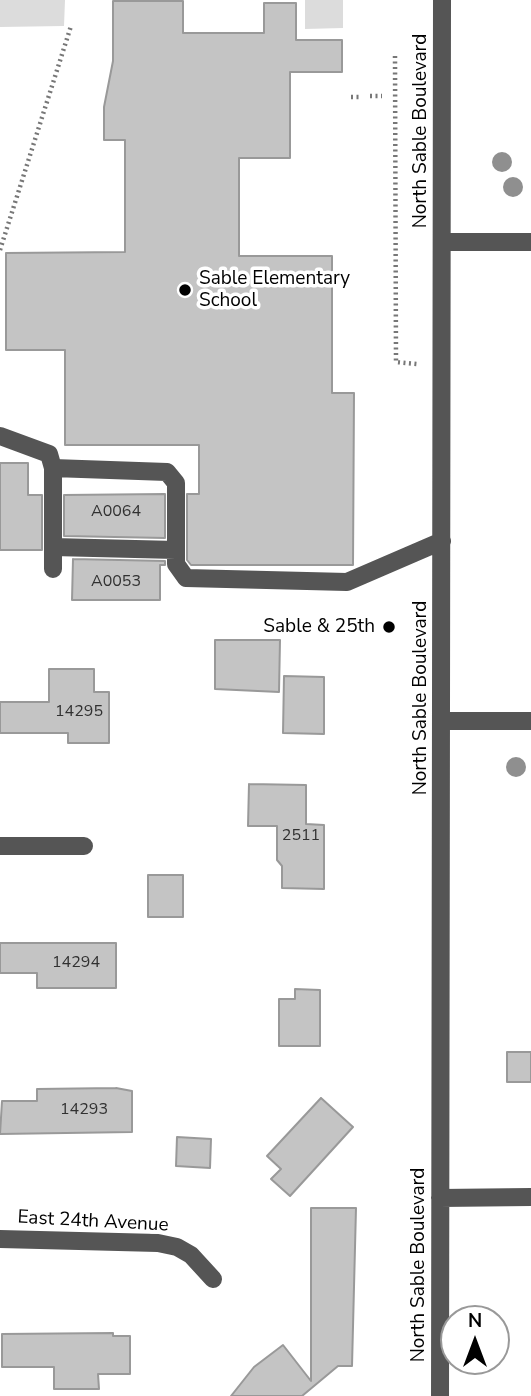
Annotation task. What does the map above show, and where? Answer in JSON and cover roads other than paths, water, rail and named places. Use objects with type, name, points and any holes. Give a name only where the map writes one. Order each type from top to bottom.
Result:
[{"type":"street","name":"North Sable Boulevard","points":[[440,1396],[442,0]]},
{"type":"street","points":[[442,242],[531,243]]},
{"type":"street","points":[[0,436],[49,454],[53,468],[53,569]]},
{"type":"street","points":[[53,468],[167,472],[176,483],[176,564],[186,579],[347,582],[442,541]]},
{"type":"street","points":[[53,547],[176,550]]},
{"type":"street","points":[[442,721],[531,721]]},
{"type":"street","points":[[0,846],[84,846]]},
{"type":"street","points":[[440,1198],[531,1197]]},
{"type":"street","name":"East 24th Avenue","points":[[0,1239],[158,1243],[177,1247],[191,1255],[213,1279]]},
{"type":"place","name":"Sable Elementary School","points":[[185,290]]},
{"type":"place","name":"Sable & 25th","points":[[389,627]]}]
